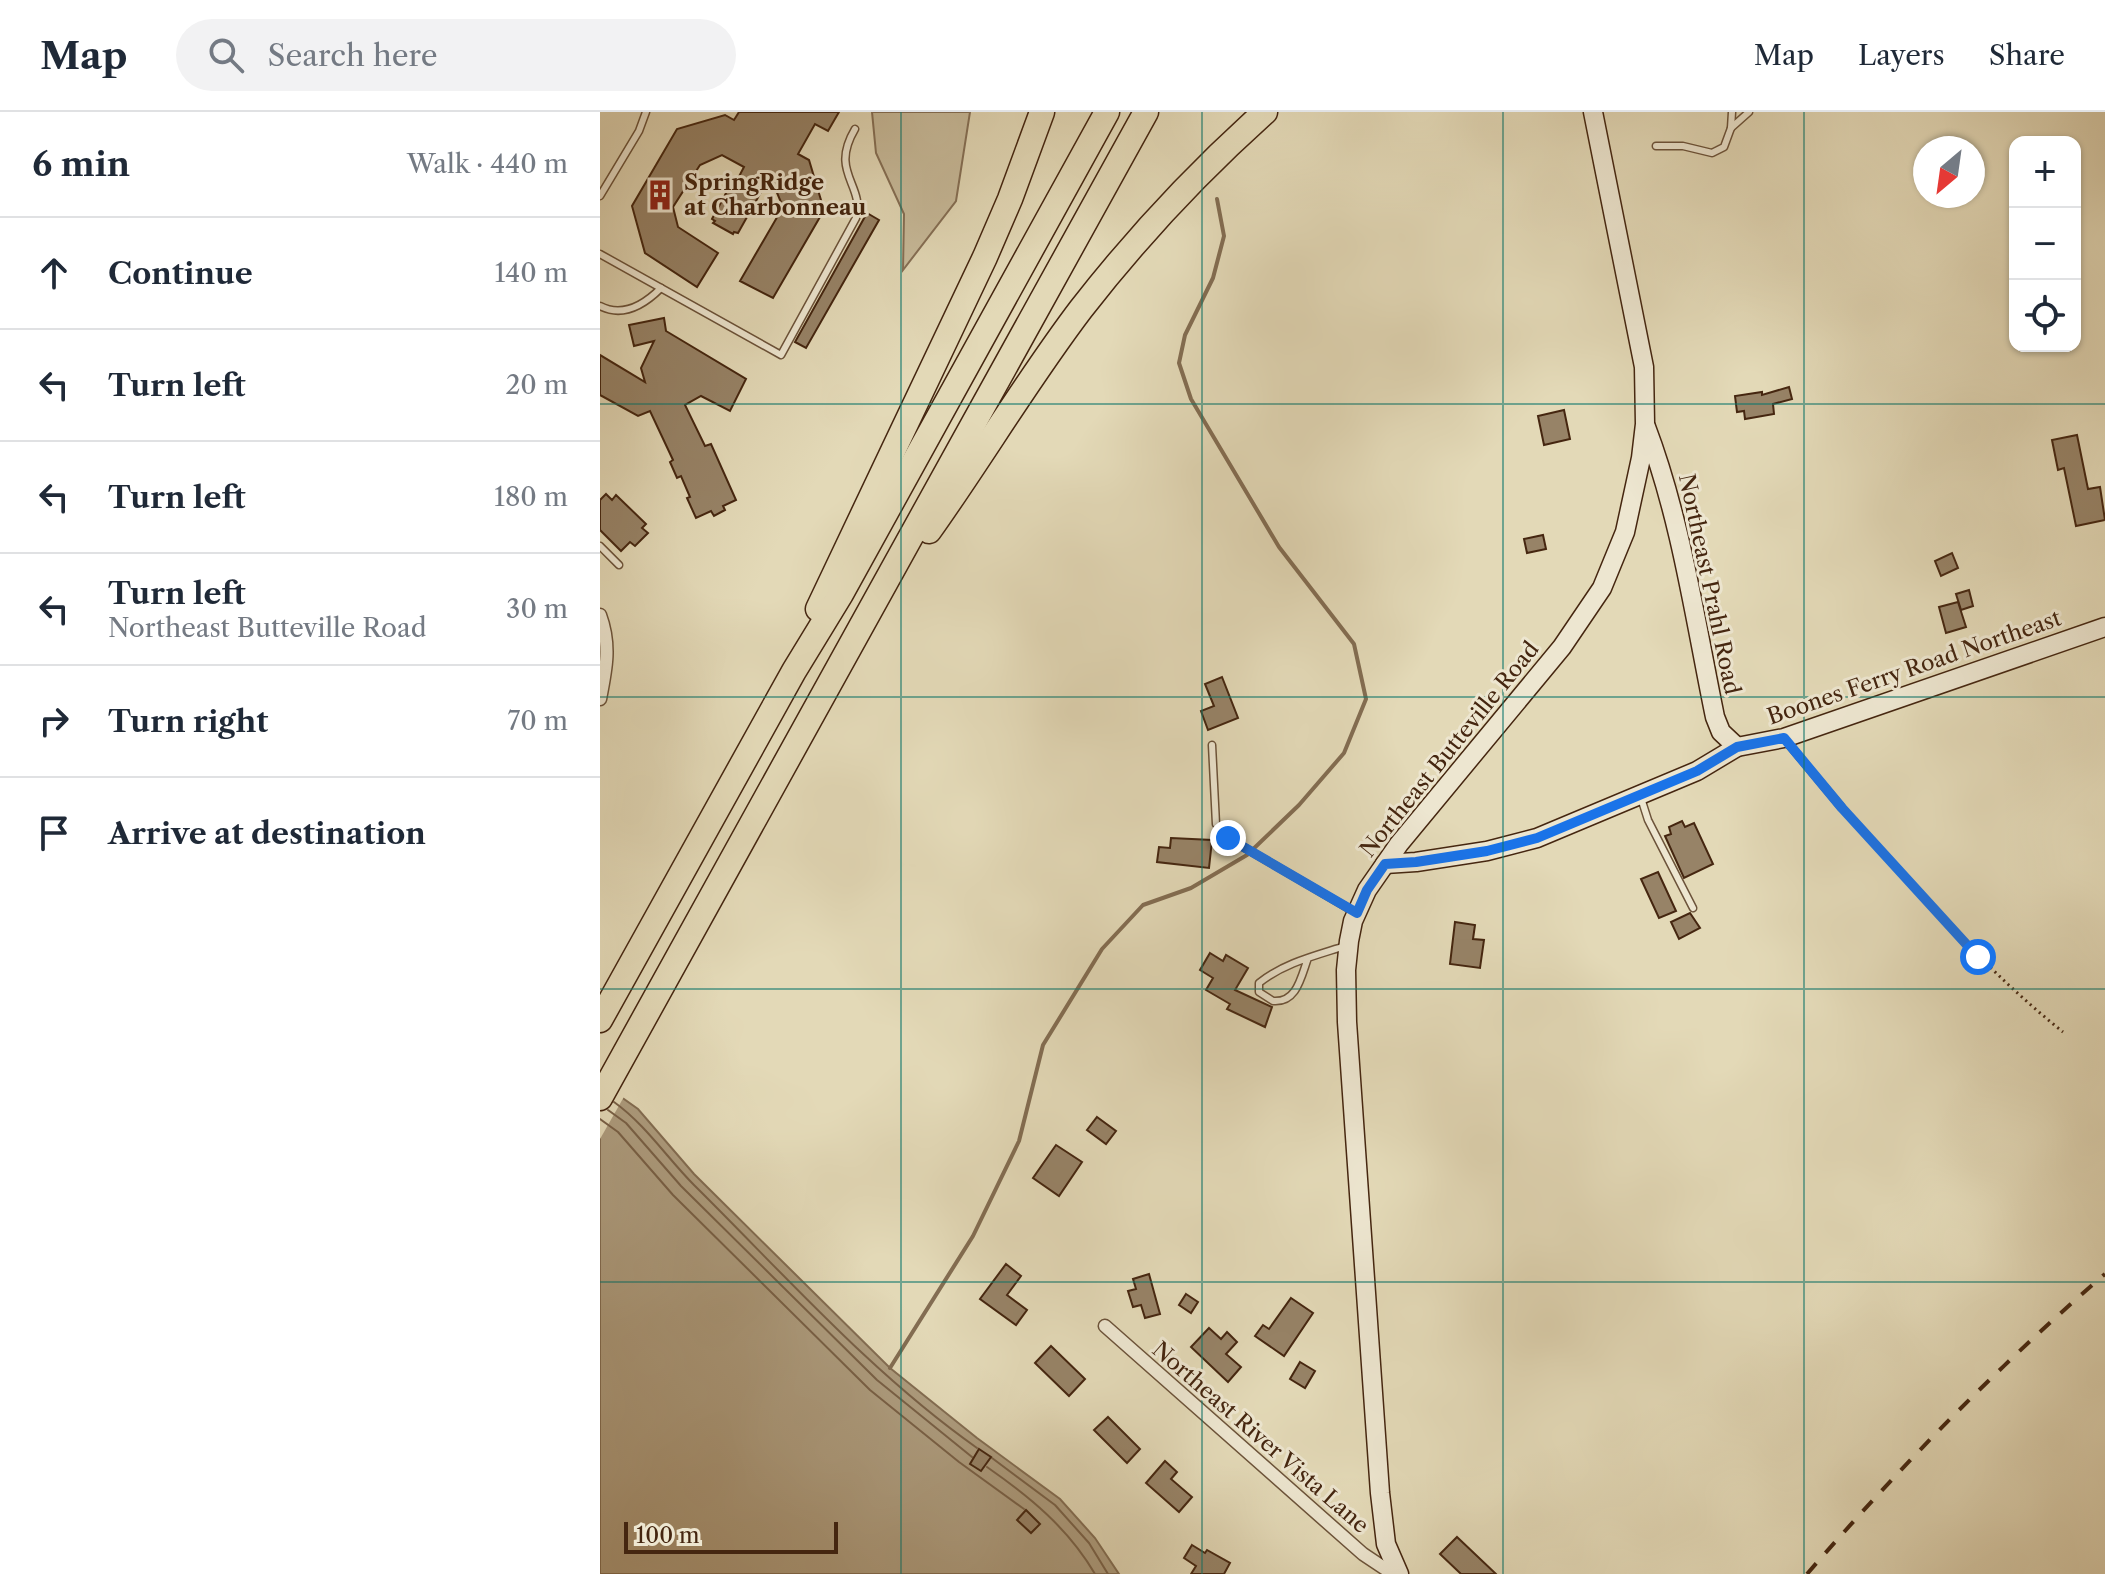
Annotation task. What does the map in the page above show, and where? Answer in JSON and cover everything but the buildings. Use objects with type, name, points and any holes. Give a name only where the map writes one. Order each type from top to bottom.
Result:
[{"type":"highway","points":[[794,671],[827,584],[985,257],[1042,112]]},
{"type":"highway","points":[[600,1020],[794,671],[841,594],[1107,112]]},
{"type":"highway","points":[[600,1098],[1146,112]]},
{"type":"highway","points":[[855,639],[1080,310],[1152,224],[1224,148],[1265,112]]},
{"type":"street","name":"Northeast Butteville Road","points":[[1396,1574],[1386,1544],[1380,1493],[1347,1022],[1348,945],[1367,890],[1591,607],[1625,532],[1637,485],[1645,424],[1644,367],[1593,112]]},
{"type":"street","name":"Northeast Prahl Road","points":[[1645,424],[1671,506],[1715,717],[1721,732],[1737,747]]},
{"type":"street","points":[[600,615],[608,642],[600,699]]},
{"type":"street","name":"Boones Ferry Road Northeast","points":[[1737,747],[1784,738],[2105,627]]},
{"type":"street","points":[[1385,864],[1487,851],[1537,838],[1697,771],[1737,747]]},
{"type":"street","name":"Northeast River Vista Lane","points":[[1105,1326],[1363,1554],[1396,1574]]},
{"type":"lane","points":[[600,196],[639,131],[646,112]]},
{"type":"lane","points":[[1656,146],[1683,146],[1712,153],[1724,147],[1731,128],[1732,112]]},
{"type":"lane","points":[[1731,128],[1749,112]]},
{"type":"lane","points":[[600,254],[781,355],[856,218],[858,209],[844,163],[846,145],[855,129]]},
{"type":"lane","points":[[600,306],[619,311],[635,307],[661,288]]},
{"type":"lane","points":[[600,546],[619,565]]},
{"type":"lane","points":[[1784,738],[1842,808]]},
{"type":"lane","points":[[1212,745],[1216,824],[1228,838],[1357,913]]},
{"type":"lane","points":[[1640,795],[1648,820],[1693,908]]},
{"type":"lane","points":[[1308,958],[1297,989],[1288,999],[1273,1001],[1259,992],[1259,983],[1276,969],[1308,958],[1348,945]]},
{"type":"path","points":[[1842,808],[1978,957],[2063,1032]]},
{"type":"shaded area","points":[[872,112],[970,112],[956,201],[903,270],[904,214],[876,153]]},
{"type":"water","points":[[600,1082],[638,1109],[694,1174],[890,1368],[1060,1499],[1095,1538],[1119,1574],[600,1574]]},
{"type":"pier","points":[[600,1078],[625,1095],[600,1139]]},
{"type":"waterway","points":[[890,1368],[973,1236],[1019,1141],[1043,1045],[1102,949],[1143,905],[1191,888],[1247,855],[1299,805],[1344,753],[1366,699],[1354,644],[1279,547],[1191,399],[1179,363],[1185,335],[1213,278],[1224,236],[1217,199]]},
{"type":"railway","points":[[1807,1574],[1951,1418],[2105,1274]]},
{"type":"place","name":"SpringRidge at Charbonneau","points":[[660,195]]},
{"type":"route","points":[[1228,838],[1357,913],[1367,890],[1385,864],[1487,851],[1537,838],[1697,771],[1737,747],[1784,738],[1842,808],[1978,957]]}]
